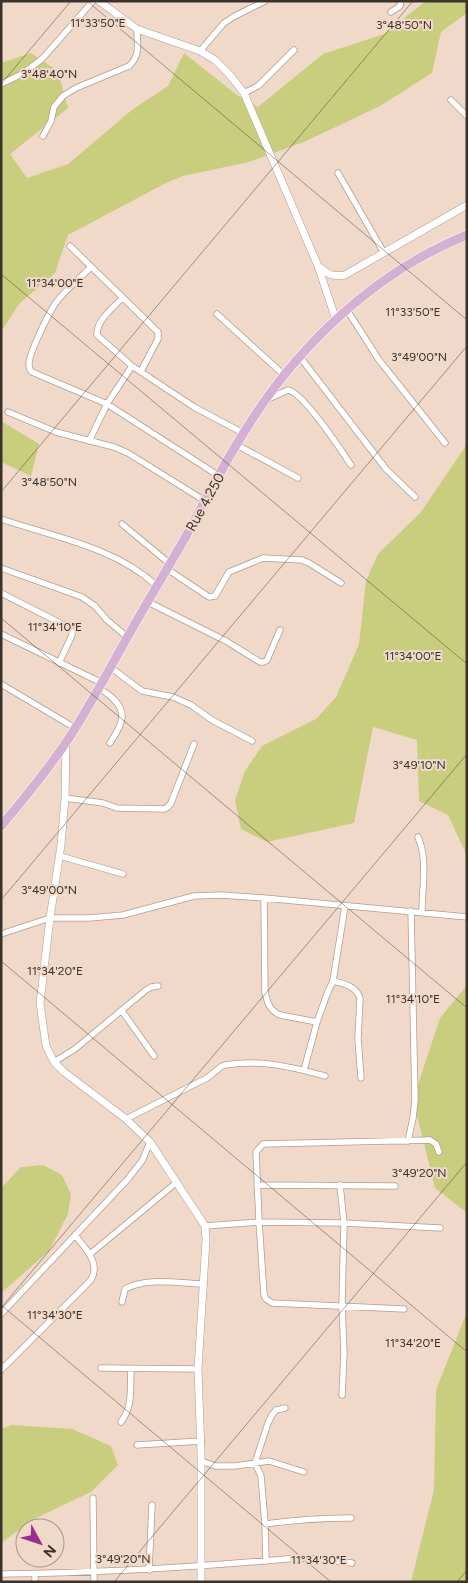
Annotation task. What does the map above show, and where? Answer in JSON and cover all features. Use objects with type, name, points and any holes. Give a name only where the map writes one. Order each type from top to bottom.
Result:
[{"type":"main road","name":"Rue 4.250","points":[[1,826],[32,790],[66,743],[243,434],[284,375],[347,310],[393,275],[427,254],[467,235]]},
{"type":"street","points":[[1,84],[28,70],[42,59],[94,1]]},
{"type":"street","points":[[99,1],[137,29],[200,51],[214,60],[229,74],[244,93],[318,266],[336,320]]},
{"type":"street","points":[[200,51],[224,23],[265,1]]},
{"type":"street","points":[[391,12],[400,6],[401,1]]},
{"type":"street","points":[[43,136],[51,121],[54,107],[63,96],[76,88],[129,66],[134,62],[138,54],[137,29]]},
{"type":"street","points":[[244,93],[258,86],[294,50]]},
{"type":"street","points":[[451,100],[467,116]]},
{"type":"street","points":[[338,173],[384,253]]},
{"type":"street","points":[[318,266],[327,274],[335,276],[344,275],[467,205]]},
{"type":"street","points":[[70,246],[158,332],[159,336],[142,371]]},
{"type":"street","points":[[91,267],[55,304],[37,340],[28,367],[32,372],[107,404],[219,476]]},
{"type":"street","points":[[122,298],[100,324],[97,335],[132,366],[194,406],[243,434]]},
{"type":"street","points":[[347,310],[379,360],[445,443]]},
{"type":"street","points":[[217,314],[284,375]]},
{"type":"street","points":[[300,357],[386,469],[415,497]]},
{"type":"street","points":[[89,441],[107,404],[132,366]]},
{"type":"street","points":[[266,399],[288,390],[296,394],[328,430],[351,465]]},
{"type":"street","points":[[8,412],[56,432],[128,452],[205,501]]},
{"type":"street","points":[[237,445],[298,478]]},
{"type":"street","points":[[1,519],[55,535],[100,552],[138,570],[156,586]]},
{"type":"street","points":[[122,524],[168,566],[209,597],[215,596],[229,572],[263,558],[309,562],[341,583]]},
{"type":"street","points":[[1,568],[82,598],[94,606],[106,620],[127,637]]},
{"type":"street","points":[[1,592],[66,626],[72,632],[59,663]]},
{"type":"street","points":[[148,602],[226,641],[260,662],[266,660],[280,630]]},
{"type":"street","points":[[1,634],[59,663],[100,686],[110,695],[121,712],[122,720],[110,744]]},
{"type":"street","points":[[110,667],[142,691],[173,698],[191,705],[212,720],[252,741]]},
{"type":"street","points":[[1,684],[75,728]]},
{"type":"street","points":[[66,743],[65,798],[60,856],[50,918],[40,1003],[46,1046],[54,1062],[126,1119],[150,1142],[205,1226],[204,1284],[198,1369],[201,1441],[201,1582]]},
{"type":"street","points":[[65,798],[103,803],[117,808],[164,809],[171,803],[194,744]]},
{"type":"street","points":[[418,837],[424,859],[422,912]]},
{"type":"street","points":[[60,856],[122,874]]},
{"type":"street","points":[[1,934],[50,918],[89,918],[123,915],[194,896],[221,895],[467,917]]},
{"type":"street","points":[[264,898],[265,992],[267,1004],[280,1015],[318,1022]]},
{"type":"street","points":[[304,1070],[327,994],[334,981],[345,906]]},
{"type":"street","points":[[408,1141],[415,1100],[411,911]]},
{"type":"street","points":[[334,981],[354,988],[360,998],[358,1039],[361,1078]]},
{"type":"street","points":[[54,1062],[75,1049],[146,990],[158,986]]},
{"type":"street","points":[[122,1011],[154,1056]]},
{"type":"street","points":[[126,1119],[207,1078],[225,1065],[254,1063],[280,1065],[325,1076]]},
{"type":"street","points":[[404,1309],[272,1303],[266,1299],[264,1295],[259,1222],[256,1152],[263,1144],[430,1140],[434,1141],[439,1152]]},
{"type":"street","points":[[1,1314],[127,1180],[142,1161],[150,1142]]},
{"type":"street","points":[[90,1254],[177,1182]]},
{"type":"street","points":[[257,1185],[395,1186]]},
{"type":"street","points":[[340,1185],[344,1223],[342,1305],[344,1353],[342,1395]]},
{"type":"street","points":[[205,1226],[259,1222],[344,1223],[440,1228]]},
{"type":"street","points":[[1,1370],[91,1280],[95,1268],[90,1254],[75,1236]]},
{"type":"street","points":[[122,1302],[125,1289],[131,1286],[158,1282],[204,1284]]},
{"type":"street","points":[[101,1368],[131,1370],[198,1369]]},
{"type":"street","points":[[121,1422],[130,1408],[131,1370]]},
{"type":"street","points":[[266,1561],[265,1524],[260,1476],[255,1463],[272,1415],[276,1410],[285,1408]]},
{"type":"street","points":[[137,1445],[201,1441]]},
{"type":"street","points":[[201,1461],[215,1466],[235,1466],[269,1461],[304,1472]]},
{"type":"street","points":[[93,1498],[94,1582]]},
{"type":"street","points":[[149,1570],[152,1505]]},
{"type":"street","points":[[265,1524],[324,1518],[351,1518]]},
{"type":"street","points":[[1,1574],[149,1570],[311,1558],[352,1563]]},
{"type":"street","points":[[35,1574],[35,1582]]},
{"type":"green space","points":[[426,1],[467,1],[467,13],[441,32],[432,73],[380,106],[306,141],[249,162],[183,176],[166,183],[68,235],[55,273],[19,304],[1,332],[1,63],[31,53],[58,71],[68,108],[10,154],[27,178],[68,164],[133,109],[168,86],[184,53],[237,95],[258,107],[323,54],[384,34]]},
{"type":"green space","points":[[1,421],[39,444],[31,476],[1,462]]},
{"type":"green space","points":[[467,444],[467,856],[448,815],[419,801],[417,740],[373,727],[354,823],[267,842],[241,829],[235,800],[245,771],[262,746],[316,719],[336,697],[359,644],[366,581],[378,554],[421,512]]},
{"type":"green space","points":[[467,985],[467,1213],[435,1188],[413,1099],[440,1018]]},
{"type":"green space","points":[[43,1165],[62,1175],[71,1194],[68,1214],[49,1251],[1,1293],[1,1188],[21,1167]]},
{"type":"green space","points":[[467,1312],[467,1582],[411,1582],[434,1490],[436,1390]]},
{"type":"green space","points":[[11,1425],[72,1429],[111,1446],[118,1465],[91,1492],[36,1518],[15,1518],[15,1533],[1,1543],[1,1429]]}]
